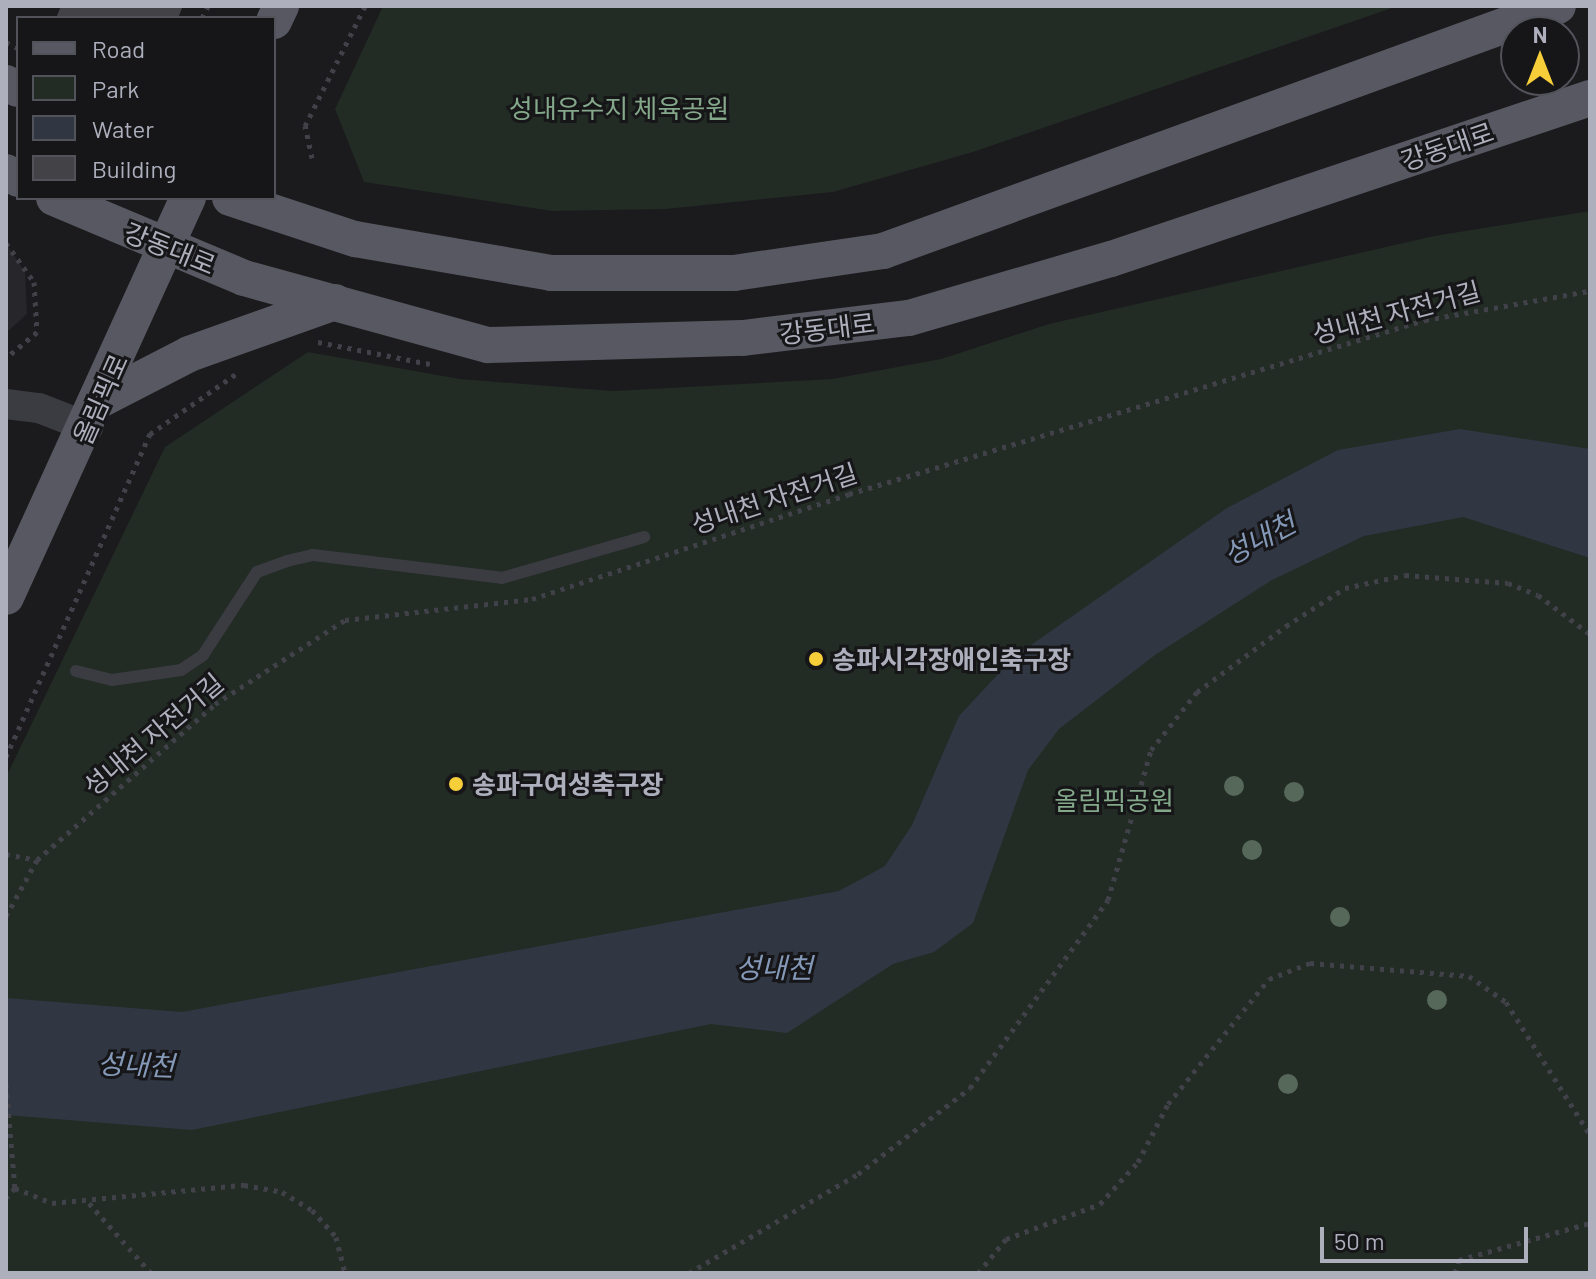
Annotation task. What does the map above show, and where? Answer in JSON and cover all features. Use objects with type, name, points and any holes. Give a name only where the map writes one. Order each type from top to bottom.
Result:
[{"type":"main road","points":[[236,200],[355,239],[551,273],[734,273],[883,251],[1558,6]]},
{"type":"main road","name":"강동대로","points":[[59,200],[244,278],[488,345],[743,338],[909,318],[1111,259],[1590,98]]},
{"type":"main road","name":"올림픽로","points":[[6,597],[94,414],[187,200]]},
{"type":"main road","points":[[94,414],[189,354],[335,302]]},
{"type":"street","points":[[6,404],[94,414]]},
{"type":"lane","points":[[76,671],[112,680],[181,670],[203,655],[257,572],[287,561],[313,555],[502,578],[644,537]]},
{"type":"path","points":[[312,158],[305,126],[365,6]]},
{"type":"path","points":[[6,243],[15,248],[34,282],[37,332],[6,358]]},
{"type":"path","name":"성내천 자전거길","points":[[6,916],[37,860],[215,704],[345,620],[532,599],[849,494],[1425,320],[1590,291]]},
{"type":"path","points":[[6,757],[150,434],[230,376]]},
{"type":"path","points":[[689,1273],[858,1174],[970,1088],[1108,900],[1151,750],[1197,692],[1286,626],[1345,588],[1405,575],[1508,583],[1538,595],[1590,634]]},
{"type":"path","points":[[6,854],[37,860]]},
{"type":"path","points":[[978,1273],[1006,1239],[1100,1204],[1138,1162],[1168,1104],[1269,979],[1310,963],[1469,976],[1506,1002],[1590,1135]]},
{"type":"path","points":[[6,1084],[15,1188],[6,1198]]},
{"type":"path","points":[[15,1188],[52,1203],[88,1203],[244,1185],[282,1192],[312,1210],[336,1237],[345,1273]]},
{"type":"path","points":[[88,1203],[151,1273]]},
{"type":"path","points":[[1455,1273],[1459,1260],[1590,1223]]},
{"type":"shaded area","points":[[6,243],[25,272],[27,314],[6,333]]},
{"type":"green space","name":"성내유수지 체육공원","points":[[383,6],[1398,6],[973,152],[833,192],[666,209],[552,211],[364,182],[335,109]]},
{"type":"green space","name":"올림픽공원","points":[[1590,211],[1590,1273],[6,1273],[6,777],[165,447],[308,352],[460,379],[613,391],[832,379],[941,359],[1049,324],[1434,236]]},
{"type":"water","name":"성내천","points":[[1460,429],[1590,449],[1590,558],[1463,517],[1364,536],[1272,580],[1155,655],[1059,729],[1028,770],[973,923],[934,952],[893,964],[787,1033],[711,1024],[192,1130],[6,1115],[6,998],[182,1012],[839,891],[885,866],[912,825],[959,716],[1014,657],[1227,508],[1338,450]]},
{"type":"building","points":[[61,6],[183,6],[179,16],[57,16]]},
{"type":"place","name":"송파시각장애인축구장","points":[[816,659]]},
{"type":"place","name":"송파구여성축구장","points":[[456,784]]}]
